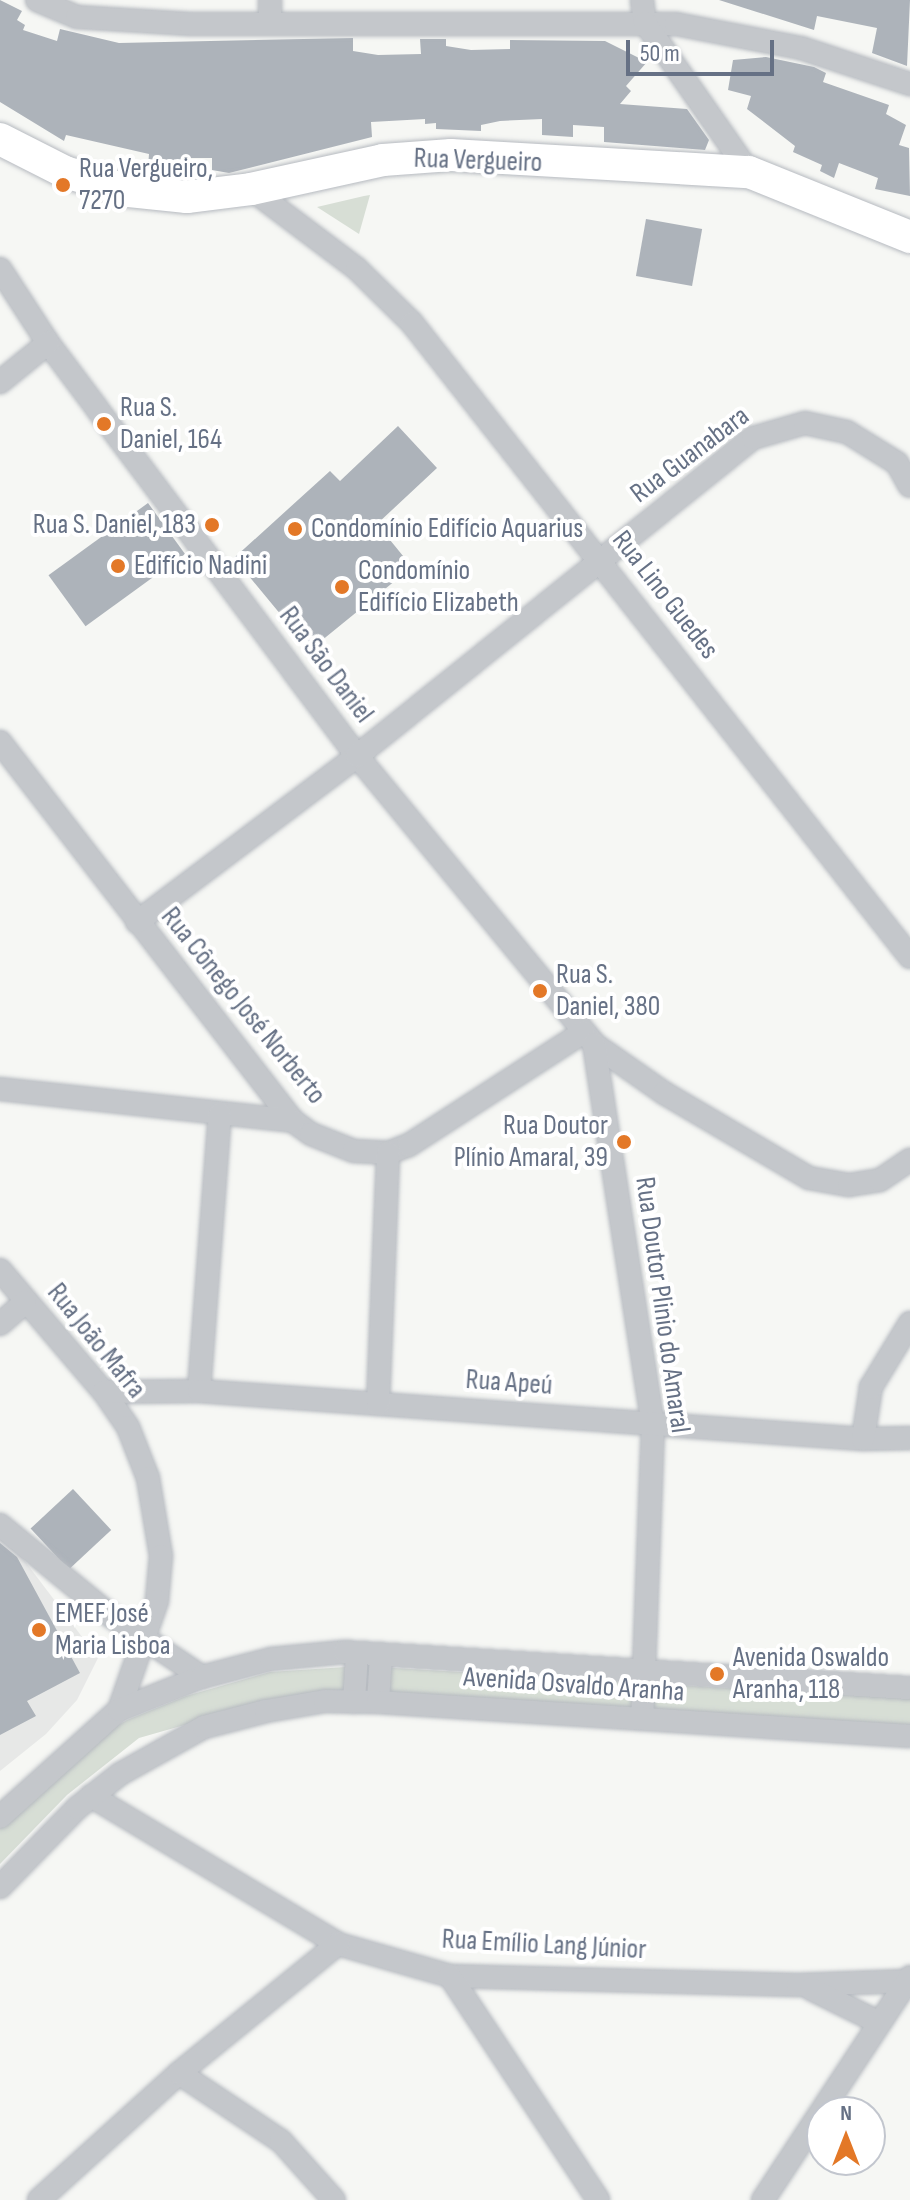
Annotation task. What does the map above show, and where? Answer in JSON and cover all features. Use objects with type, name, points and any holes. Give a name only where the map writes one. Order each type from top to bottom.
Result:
[{"type":"main road","name":"Rua Vergueiro","points":[[0,139],[65,172],[129,191],[187,197],[251,189],[383,160],[451,155],[749,172],[910,237]]},
{"type":"street","points":[[37,0],[55,11],[88,18],[270,24],[645,23],[732,31],[910,84]]},
{"type":"street","points":[[270,0],[270,24]]},
{"type":"street","points":[[642,0],[645,23],[749,172]]},
{"type":"street","name":"Rua Lino Guedes","points":[[251,189],[357,269],[402,313],[601,561],[910,957]]},
{"type":"street","name":"Rua São Daniel","points":[[0,269],[48,343],[357,756],[589,1038]]},
{"type":"street","points":[[0,382],[48,343]]},
{"type":"street","name":"Rua Guanabara","points":[[137,922],[357,756],[753,438],[782,426],[824,425],[857,436],[897,463],[910,486]]},
{"type":"street","name":"Rua Cônego José Norberto","points":[[0,742],[293,1121],[333,1145],[388,1153]]},
{"type":"street","points":[[378,1404],[388,1153],[409,1145],[589,1038],[664,1093],[809,1178],[849,1185],[880,1180],[910,1160]]},
{"type":"street","name":"Rua Doutor Plinio do Amaral","points":[[589,1038],[653,1424],[642,1719]]},
{"type":"street","points":[[0,1089],[293,1121]]},
{"type":"street","points":[[199,1391],[220,1114]]},
{"type":"street","name":"Rua João Mafra","points":[[0,1270],[104,1392],[128,1427],[154,1503],[161,1556],[147,1641],[119,1710]]},
{"type":"street","points":[[0,1324],[25,1302]]},
{"type":"street","points":[[863,1439],[871,1387],[910,1323]]},
{"type":"street","name":"Rua Apeú","points":[[104,1392],[199,1391],[863,1439],[910,1438]]},
{"type":"street","points":[[0,1525],[147,1641],[202,1677]]},
{"type":"street","points":[[354,1702],[357,1653]]},
{"type":"street","name":"Avenida Osvaldo Aranha","points":[[119,1710],[202,1677],[271,1659],[357,1653],[910,1688]]},
{"type":"street","points":[[378,1702],[381,1655]]},
{"type":"street","name":"Avenida Osvaldo Aranha","points":[[0,1887],[91,1796],[204,1727],[266,1711],[378,1702],[910,1736]]},
{"type":"street","points":[[0,1817],[119,1710]]},
{"type":"street","name":"Rua Emílio Lang Júnior","points":[[91,1796],[338,1944],[450,1976],[798,1985],[908,1979]]},
{"type":"street","points":[[39,2200],[179,2073],[338,1944]]},
{"type":"street","points":[[450,1976],[598,2200]]},
{"type":"street","points":[[763,2200],[908,1979]]},
{"type":"street","name":"Rua Emílio Lang Júnior","points":[[798,1985],[878,2022]]},
{"type":"street","points":[[179,2073],[272,2134],[334,2200]]},
{"type":"shaded area","points":[[370,195],[359,234],[317,207],[364,196]]},
{"type":"shaded area","name":"EMEF José Maria Lisboa","points":[[0,1539],[9,1540],[98,1658],[77,1700],[46,1734],[0,1771]]},
{"type":"shaded area","points":[[361,1666],[910,1699],[910,1725],[275,1699],[139,1738],[67,1795],[0,1864],[0,1827],[82,1745],[127,1720],[186,1696],[270,1672]]},
{"type":"building","points":[[0,0],[22,11],[17,20],[25,25],[23,30],[57,41],[60,29],[119,43],[353,38],[353,51],[378,55],[421,54],[420,39],[446,39],[446,46],[471,50],[510,49],[510,40],[605,41],[647,62],[626,86],[631,91],[620,104],[687,109],[709,140],[705,150],[604,142],[604,127],[573,125],[573,137],[542,135],[542,119],[500,121],[481,125],[481,131],[436,129],[436,123],[425,124],[425,119],[371,122],[372,137],[229,173],[212,170],[212,158],[182,158],[182,169],[148,167],[149,154],[66,135],[64,141],[0,102]]},
{"type":"building","points":[[719,0],[910,0],[907,66],[872,53],[877,28],[817,16],[814,30]]},
{"type":"building","points":[[766,57],[814,67],[826,73],[823,82],[889,105],[886,114],[906,125],[899,145],[909,148],[910,196],[875,189],[878,178],[839,163],[834,178],[820,171],[822,165],[793,152],[795,146],[747,109],[751,96],[728,90],[733,60]]},
{"type":"building","points":[[646,219],[702,229],[692,286],[636,276]]},
{"type":"building","points":[[398,426],[437,468],[377,524],[412,567],[310,650],[234,558],[330,471],[340,481]]},
{"type":"building","name":"Edifício Nadini","points":[[148,503],[185,554],[86,626],[48,575]]},
{"type":"building","points":[[73,1489],[111,1530],[69,1570],[31,1529]]},
{"type":"building","name":"EMEF José Maria Lisboa","points":[[0,1543],[17,1557],[80,1673],[27,1701],[36,1716],[0,1735]]},
{"type":"place","name":"Rua Vergueiro, 7270","points":[[63,185]]},
{"type":"place","name":"Rua S. Daniel, 164","points":[[104,424]]},
{"type":"place","name":"Rua S. Daniel, 183","points":[[212,525]]},
{"type":"place","name":"Condomínio Edifício Aquarius","points":[[295,529]]},
{"type":"place","name":"Edifício Nadini","points":[[118,566]]},
{"type":"place","name":"Condomínio Edifício Elizabeth","points":[[342,587]]},
{"type":"place","name":"Rua S. Daniel, 380","points":[[540,991]]},
{"type":"place","name":"Rua Doutor Plínio Amaral, 39","points":[[624,1142]]},
{"type":"place","name":"EMEF José Maria Lisboa","points":[[39,1630]]},
{"type":"place","name":"Avenida Oswaldo Aranha, 118","points":[[717,1674]]}]
